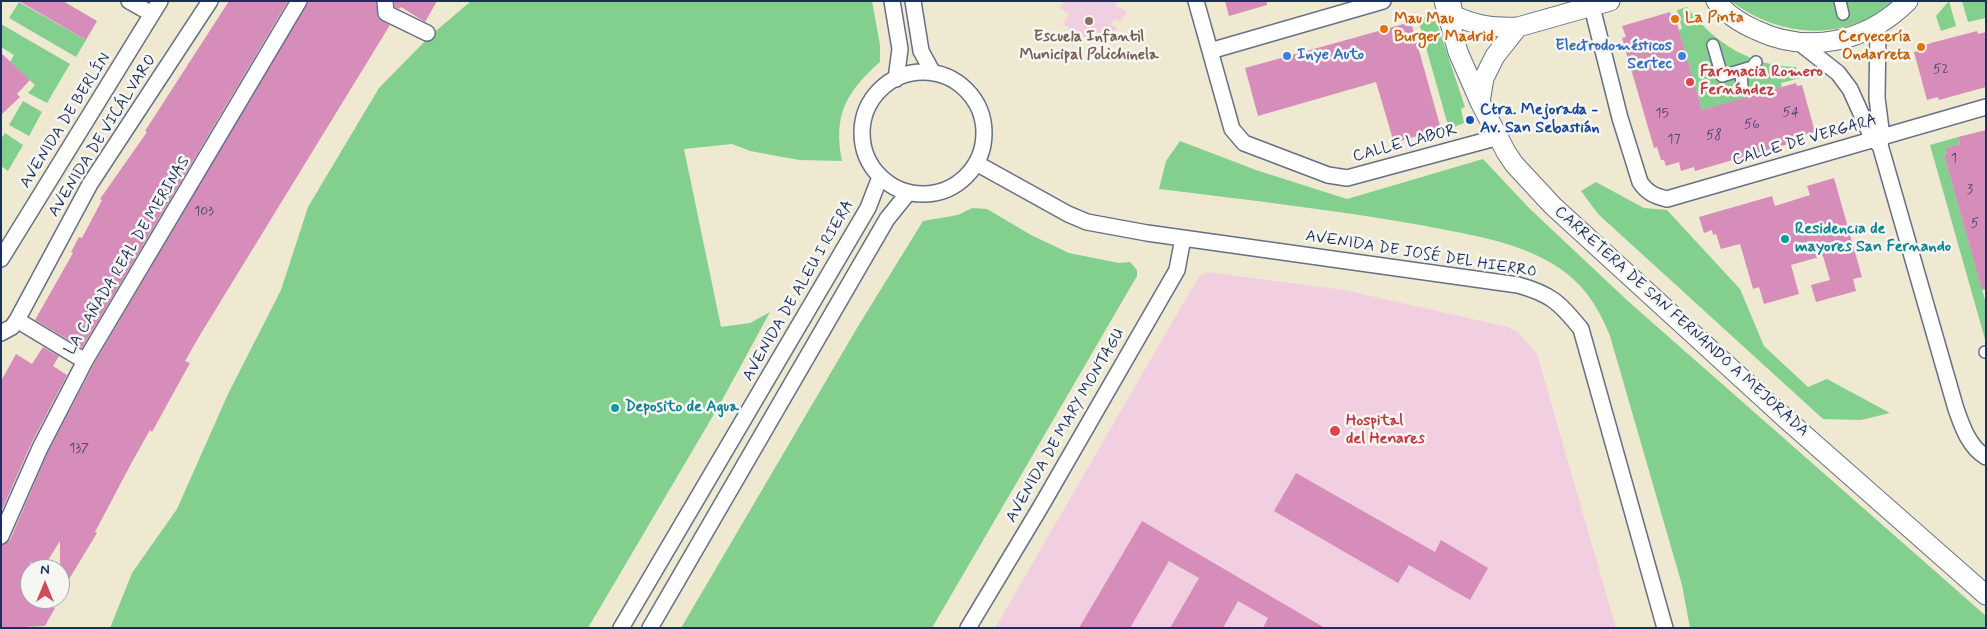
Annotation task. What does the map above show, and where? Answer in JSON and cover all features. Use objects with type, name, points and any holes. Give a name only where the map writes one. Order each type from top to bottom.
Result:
[{"type":"street","points":[[129,1],[156,8]]},
{"type":"street","name":"AVENIDA DE VICÁLVARO","points":[[1,333],[12,327],[90,184],[210,1]]},
{"type":"street","name":"LA CAÑADA REAL DE MERINAS","points":[[1,536],[33,463],[85,361],[299,1]]},
{"type":"street","points":[[385,1],[386,13],[427,33]]},
{"type":"street","points":[[892,1],[900,49],[896,78]]},
{"type":"street","points":[[913,1],[921,51],[934,73]]},
{"type":"street","points":[[1196,1],[1210,52],[1383,1]]},
{"type":"street","points":[[1716,1],[1732,17],[1747,26],[1773,37],[1801,44],[1850,38],[1878,26],[1908,1]]},
{"type":"street","points":[[1840,1],[1843,14]]},
{"type":"street","points":[[1449,5],[1468,23],[1500,27],[1518,26],[1601,4]]},
{"type":"street","name":"CALLE DE VERGARA","points":[[1601,4],[1620,118],[1640,182],[1645,190],[1653,195],[1667,199],[1878,141],[1986,107]]},
{"type":"street","name":"CARRETERA DE SAN FERNANDO A MEJORADA","points":[[1449,5],[1458,52],[1480,102],[1514,164],[1554,206],[1785,418],[1986,595]]},
{"type":"street","name":"AVENIDA DE BERLÍN","points":[[1,259],[156,8]]},
{"type":"street","points":[[1480,102],[1484,78],[1495,56],[1518,26]]},
{"type":"street","points":[[1878,26],[1878,141]]},
{"type":"street","points":[[1801,44],[1838,73],[1850,89],[1878,141],[1960,420],[1977,452],[1986,457]]},
{"type":"street","points":[[1713,45],[1722,76],[1752,67],[1756,62]]},
{"type":"street","name":"CALLE LABOR","points":[[1210,52],[1232,129],[1237,137],[1244,143],[1328,175],[1347,178],[1499,137]]},
{"type":"street","points":[[1742,71],[1742,88]]},
{"type":"street","points":[[914,73],[934,73],[945,76],[964,88],[978,107],[982,118],[984,141],[976,163],[964,178],[947,189],[935,193],[908,193],[888,184],[867,157],[862,135],[862,125],[874,98],[880,90],[896,78],[914,73]]},
{"type":"street","name":"AVENIDA DE JOSÉ DEL HIERRO","points":[[976,163],[1043,202],[1087,222],[1183,238],[1518,285],[1543,292],[1564,308],[1582,329],[1665,628]]},
{"type":"street","name":"AVENIDA DE ALEU I RIERA","points":[[622,628],[868,208],[880,176]]},
{"type":"street","points":[[650,628],[887,219],[908,193]]},
{"type":"street","name":"AVENIDA DE MARY MONTAGU","points":[[968,628],[1040,508],[1177,270],[1183,238]]},
{"type":"street","points":[[16,320],[85,361]]},
{"type":"shaded area","name":"Escuela Infantil Municipal Polichinela","points":[[1064,1],[1117,1],[1115,5],[1127,12],[1120,22],[1114,19],[1111,24],[1117,28],[1110,39],[1099,32],[1092,42],[1063,24],[1069,14],[1060,8]]},
{"type":"shaded area","name":"Hospital del Henares","points":[[1207,272],[1344,290],[1508,327],[1518,332],[1537,354],[1616,628],[995,628],[1184,302],[1199,277]]},
{"type":"green space","points":[[471,1],[872,1],[880,45],[880,62],[858,84],[845,106],[839,130],[842,161],[799,160],[750,151],[732,144],[684,149],[721,327],[750,323],[770,312],[720,404],[588,628],[110,628],[132,573],[177,509],[228,394],[281,290],[308,207],[379,88],[430,36]]},
{"type":"green space","points":[[1731,1],[1893,1],[1875,15],[1855,24],[1834,29],[1812,31],[1770,23]]},
{"type":"green space","points":[[1949,1],[1956,26],[1941,31],[1936,16]]},
{"type":"green space","points":[[1962,1],[1986,1],[1986,18],[1968,22]]},
{"type":"green space","points":[[19,2],[86,40],[76,57],[9,18]]},
{"type":"green space","points":[[1687,7],[1721,42],[1749,57],[1764,62],[1796,67],[1800,78],[1781,83],[1782,87],[1714,110],[1713,107],[1702,110],[1679,30],[1682,29],[1677,10]]},
{"type":"green space","points":[[1434,14],[1465,107],[1461,109],[1464,123],[1449,129],[1418,19]]},
{"type":"green space","points":[[1,24],[70,64],[47,103],[28,93],[35,85],[10,62],[14,55],[1,47]]},
{"type":"green space","points":[[23,101],[42,112],[29,136],[9,125]]},
{"type":"green space","points":[[5,133],[23,145],[8,171],[1,166],[1,139]]},
{"type":"green space","points":[[1958,137],[1960,144],[1945,148],[1947,154],[1944,155],[1986,303],[1986,343],[1930,145]]},
{"type":"green space","points":[[1180,141],[1256,170],[1347,199],[1483,159],[1530,209],[1629,302],[1986,616],[1986,628],[1690,628],[1682,585],[1610,336],[1595,305],[1574,280],[1541,257],[1525,250],[1476,236],[1359,215],[1159,189],[1166,161]]},
{"type":"green space","points":[[1596,182],[1644,208],[1667,210],[1740,289],[1764,346],[1808,387],[1827,379],[1890,413],[1861,420],[1823,419],[1598,214],[1581,191]]},
{"type":"green space","points":[[972,208],[987,209],[1031,235],[1069,253],[1119,263],[1130,262],[1137,270],[1137,276],[932,628],[681,628],[857,328],[923,221],[958,215]]},
{"type":"building","points":[[19,1],[63,1],[97,21],[86,40]]},
{"type":"building","points":[[229,1],[288,1],[82,348],[35,320],[73,253],[71,252],[79,237],[82,238],[102,200],[100,199],[147,132],[145,131]]},
{"type":"building","points":[[308,1],[376,1],[378,18],[390,25],[200,335],[185,361],[190,363],[152,432],[150,430],[132,462],[95,532],[97,533],[70,578],[70,559],[60,559],[60,541],[49,559],[20,559],[20,609],[54,609],[45,626],[1,628],[1,545],[10,540],[48,452],[95,362]]},
{"type":"building","points":[[394,1],[437,1],[425,22],[401,7],[399,9],[395,7]]},
{"type":"building","points":[[1225,1],[1267,1],[1267,5],[1229,16]]},
{"type":"building","points":[[1670,12],[1671,17],[1675,16],[1702,110],[1796,83],[1797,86],[1802,85],[1815,132],[1804,135],[1805,139],[1695,171],[1694,167],[1681,171],[1679,162],[1666,166],[1664,160],[1661,160],[1657,147],[1654,148],[1622,38],[1626,37],[1622,26]]},
{"type":"building","points":[[1411,22],[1441,129],[1394,143],[1376,82],[1258,116],[1245,68]]},
{"type":"building","points":[[1977,31],[1978,34],[1986,32],[1986,87],[1939,100],[1938,97],[1927,100],[1914,52],[1918,51],[1917,48],[1931,43]]},
{"type":"building","points":[[1,53],[30,80],[17,94],[20,97],[1,115]]},
{"type":"building","points":[[1986,130],[1986,289],[1982,290],[1944,155],[1947,154],[1945,148],[1960,144],[1958,137]]},
{"type":"building","name":"Residencia de mayores San Fernando","points":[[1834,178],[1862,277],[1853,279],[1856,291],[1816,302],[1811,285],[1830,280],[1823,256],[1791,265],[1799,294],[1764,304],[1759,287],[1753,289],[1740,244],[1721,249],[1716,234],[1713,235],[1712,230],[1704,233],[1699,217],[1772,196],[1775,206],[1810,195],[1807,186]]},
{"type":"building","points":[[43,347],[59,356],[53,366],[67,375],[31,444],[1,512],[1,381],[16,354],[32,364]]},
{"type":"building","points":[[1296,473],[1435,552],[1441,540],[1488,568],[1470,600],[1409,565],[1398,583],[1274,511]]},
{"type":"building","points":[[1142,521],[1325,628],[1263,628],[1268,618],[1238,601],[1223,628],[1170,628],[1199,578],[1169,561],[1130,628],[1079,628]]},
{"type":"place","name":"La Pinta","points":[[1675,19]]},
{"type":"place","name":"Escuela Infantil Municipal Polichinela","points":[[1089,21]]},
{"type":"place","name":"Mau Mau Burger Madrid","points":[[1384,29]]},
{"type":"place","name":"Cervecería Ondarreta","points":[[1921,47]]},
{"type":"place","name":"Inye Auto","points":[[1287,56]]},
{"type":"place","name":"Electrodomésticos Sertec","points":[[1682,56]]},
{"type":"place","name":"Farmacia Romero Fernández","points":[[1690,82]]},
{"type":"place","name":"Ctra. Mejorada - Av. San Sebastián","points":[[1470,120]]},
{"type":"place","name":"Residencia de mayores San Fernando","points":[[1785,239]]},
{"type":"place","name":"Deposito de Agua","points":[[615,408]]},
{"type":"place","name":"Hospital del Henares","points":[[1335,431]]}]
